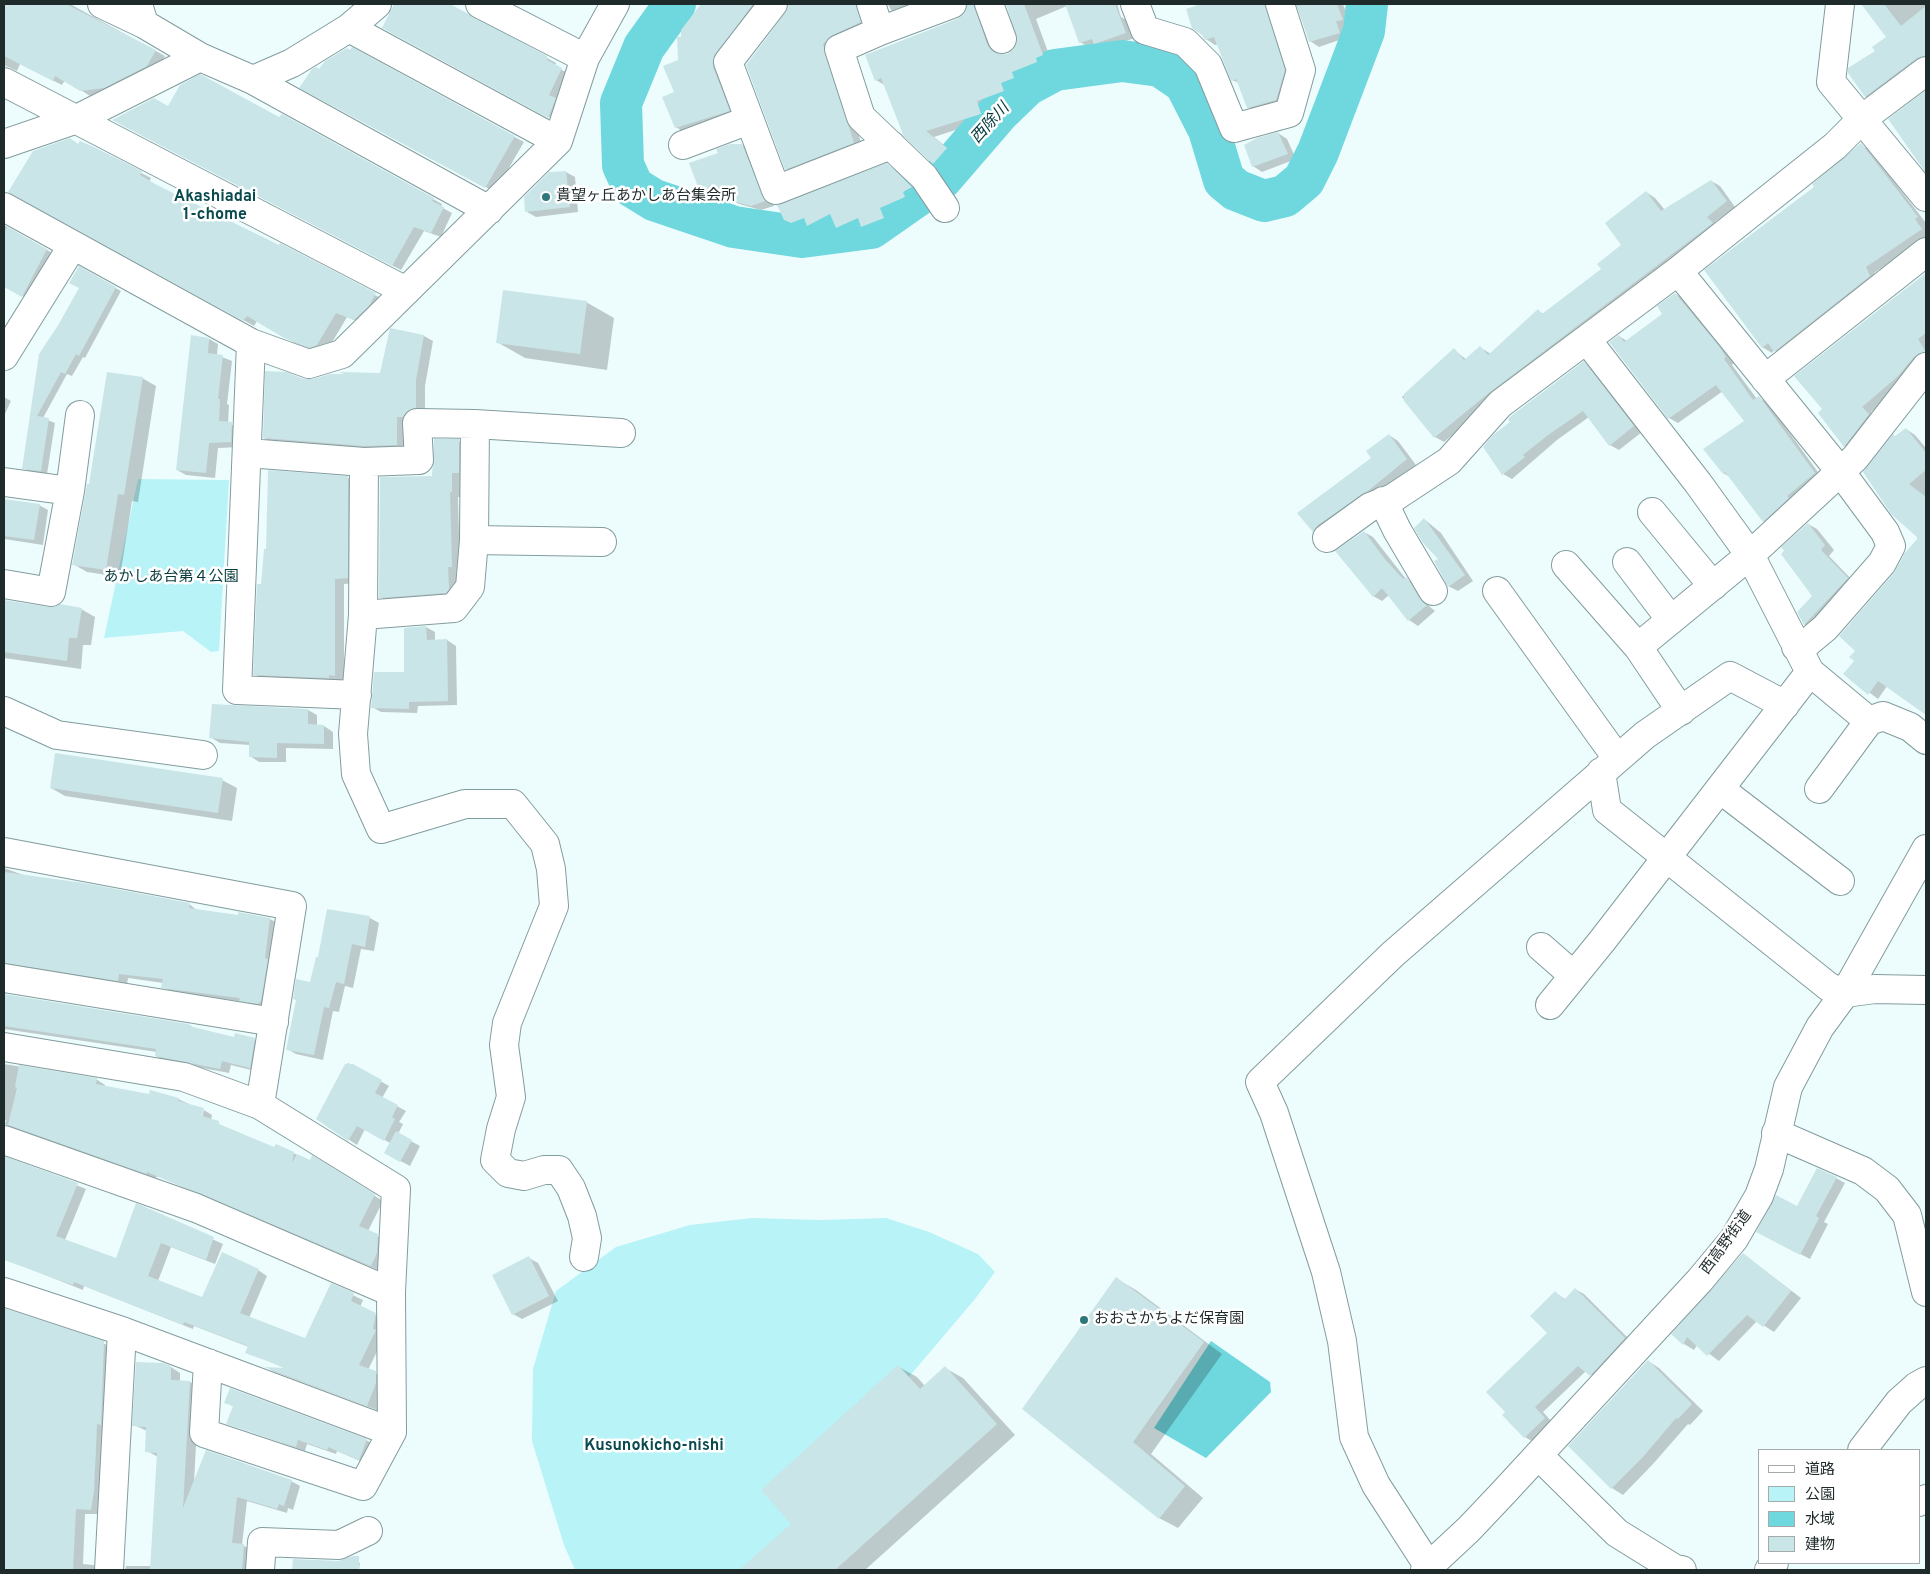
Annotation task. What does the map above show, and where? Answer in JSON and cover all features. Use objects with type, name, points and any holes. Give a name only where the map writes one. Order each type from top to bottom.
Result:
[{"type":"street","points":[[102,4],[141,14],[200,57],[253,80],[488,210]]},
{"type":"street","points":[[253,80],[292,64],[349,28],[377,4]]},
{"type":"street","points":[[480,4],[584,58]]},
{"type":"street","points":[[4,207],[251,343],[309,364],[342,354],[558,141],[584,58],[615,4]]},
{"type":"street","points":[[773,4],[728,62],[776,190],[890,145]]},
{"type":"street","points":[[871,4],[880,30]]},
{"type":"street","points":[[945,208],[924,177],[861,118],[839,49],[880,30],[952,4]]},
{"type":"street","points":[[989,4],[1002,39]]},
{"type":"street","points":[[1135,4],[1145,30],[1185,42],[1208,65],[1234,128],[1289,113],[1301,70],[1280,4]]},
{"type":"street","points":[[1840,4],[1831,82],[1926,197]]},
{"type":"street","points":[[349,28],[558,141]]},
{"type":"street","points":[[4,144],[77,119],[200,57]]},
{"type":"street","points":[[1326,538],[1370,507],[1393,498],[1450,461],[1500,404],[1678,271],[1835,146],[1862,119],[1926,71]]},
{"type":"street","points":[[4,82],[406,291]]},
{"type":"street","points":[[683,145],[749,120]]},
{"type":"street","points":[[4,356],[73,245]]},
{"type":"street","points":[[1765,379],[1926,252]]},
{"type":"street","points":[[1678,271],[1840,471],[1884,532],[1891,546],[1882,563],[1825,628],[1796,648]]},
{"type":"street","points":[[1588,340],[1611,374],[1698,483],[1750,555],[1796,648],[1810,672],[1869,720]]},
{"type":"street","points":[[251,343],[237,690],[357,695]]},
{"type":"street","points":[[1638,647],[1750,555],[1855,458],[1926,367]]},
{"type":"street","points":[[4,584],[51,592],[70,491],[80,415]]},
{"type":"street","points":[[248,452],[364,462],[419,460],[417,423],[474,424],[621,433]]},
{"type":"street","points":[[363,615],[454,608],[470,587],[474,540],[474,424]]},
{"type":"street","points":[[364,462],[363,615],[353,734],[356,774],[381,829],[465,804],[513,804],[545,844],[551,869],[554,906],[507,1023],[504,1045],[511,1097],[501,1129],[495,1160],[508,1172],[524,1176],[544,1170],[559,1170],[571,1188],[582,1216],[587,1238],[584,1257]]},
{"type":"street","points":[[4,482],[70,491]]},
{"type":"street","points":[[1383,501],[1397,530],[1433,591]]},
{"type":"street","points":[[1652,512],[1713,586]]},
{"type":"street","points":[[474,540],[602,542]]},
{"type":"street","points":[[1627,562],[1671,620]]},
{"type":"street","points":[[1566,564],[1638,647],[1681,710]]},
{"type":"street","points":[[1497,591],[1609,765],[1607,810],[1829,988],[1844,993],[1876,989],[1926,990]]},
{"type":"street","points":[[1550,1005],[1602,941],[1810,672]]},
{"type":"street","points":[[1427,1569],[1376,1485],[1354,1437],[1342,1341],[1326,1272],[1274,1113],[1260,1082],[1393,954],[1609,765],[1681,710],[1730,676],[1785,705]]},
{"type":"street","points":[[4,712],[57,735],[203,755]]},
{"type":"street","points":[[1820,789],[1869,720],[1883,716],[1910,727],[1926,740]]},
{"type":"street","points":[[1720,789],[1840,881]]},
{"type":"street","name":"西高野街道","points":[[1427,1569],[1469,1529],[1538,1455],[1700,1280],[1734,1239],[1759,1196],[1769,1169],[1788,1088],[1820,1027],[1844,993],[1926,849]]},
{"type":"street","points":[[4,852],[292,906],[260,1105]]},
{"type":"street","points":[[1541,947],[1573,975]]},
{"type":"street","points":[[4,978],[274,1022]]},
{"type":"street","points":[[4,1047],[184,1077],[260,1105],[396,1189],[391,1292],[392,1432],[363,1486],[204,1433],[208,1363]]},
{"type":"street","points":[[1776,1133],[1863,1171],[1887,1189],[1907,1215],[1926,1292]]},
{"type":"street","points":[[4,1140],[196,1208],[391,1292]]},
{"type":"street","points":[[4,1292],[122,1331],[392,1432]]},
{"type":"street","points":[[110,1570],[122,1331]]},
{"type":"street","points":[[1863,1449],[1899,1402],[1917,1386],[1926,1381]]},
{"type":"street","points":[[1538,1455],[1618,1533],[1675,1569],[1682,1570]]},
{"type":"street","points":[[260,1570],[262,1542],[339,1545],[368,1531]]},
{"type":"green space","name":"あかしあ台第４公園","points":[[138,479],[229,480],[219,651],[211,652],[183,631],[104,638]]},
{"type":"green space","points":[[752,1218],[821,1220],[886,1218],[929,1232],[978,1254],[995,1272],[975,1299],[869,1424],[756,1570],[575,1570],[564,1545],[532,1441],[533,1369],[556,1291],[616,1247],[690,1225]]},
{"type":"water","points":[[1211,1341],[1270,1382],[1271,1392],[1206,1458],[1154,1428]]},
{"type":"building","points":[[4,4],[66,4],[156,50],[147,66],[104,88],[80,91],[55,76],[53,81],[4,56]]},
{"type":"building","points":[[394,4],[450,4],[547,56],[547,60],[562,68],[549,95],[556,98],[548,118],[382,28]]},
{"type":"building","points":[[701,4],[753,4],[713,59],[713,67],[730,111],[675,128],[662,97],[674,92],[663,66],[678,60],[677,37],[681,37],[681,30]]},
{"type":"building","points":[[788,4],[856,4],[861,22],[833,35],[823,44],[854,143],[785,170],[746,65],[785,14]]},
{"type":"building","points":[[967,4],[974,4],[987,44],[992,51],[1007,54],[1014,49],[1017,41],[1006,4],[1024,4],[1043,55],[1036,58],[1037,62],[1012,72],[1014,78],[1001,83],[1004,91],[977,101],[981,114],[926,131],[947,148],[933,164],[904,137],[881,78],[875,81],[865,55],[957,19],[964,14]]},
{"type":"building","points":[[1065,4],[1115,4],[1126,33],[1094,44],[1092,39],[1079,43]]},
{"type":"building","points":[[1201,4],[1265,4],[1285,70],[1276,100],[1247,108],[1236,79],[1231,81],[1214,37],[1205,40],[1202,35],[1192,28],[1186,9]]},
{"type":"building","points":[[1306,4],[1337,4],[1343,20],[1336,21],[1340,33],[1309,42],[1297,6]]},
{"type":"building","points":[[1861,4],[1884,4],[1901,26],[1926,6],[1926,56],[1917,58],[1865,97],[1848,73],[1848,68],[1875,51],[1872,47],[1886,37]]},
{"type":"building","points":[[352,47],[515,136],[485,188],[299,88],[312,69],[316,67],[319,69],[325,61],[347,48],[350,50]]},
{"type":"building","points":[[200,74],[279,117],[282,114],[434,198],[432,201],[444,207],[431,233],[414,227],[392,266],[112,120],[154,98],[168,106],[180,85]]},
{"type":"building","points":[[1926,90],[1926,173],[1888,119]]},
{"type":"building","points":[[1278,132],[1288,154],[1252,167],[1244,145],[1257,138]]},
{"type":"building","points":[[70,138],[78,144],[80,141],[142,171],[140,175],[157,185],[279,245],[280,243],[376,293],[369,306],[354,320],[336,313],[317,345],[309,348],[284,338],[247,316],[243,321],[8,192],[33,151]]},
{"type":"building","points":[[1861,143],[1918,217],[1915,219],[1922,229],[1866,267],[1870,276],[1774,352],[1768,343],[1762,348],[1704,270],[1814,187],[1812,184]]},
{"type":"building","points":[[730,144],[742,144],[765,201],[751,206],[728,200],[723,186],[701,195],[689,163],[718,153],[716,149]]},
{"type":"building","points":[[887,163],[912,187],[903,192],[905,197],[880,208],[884,218],[861,227],[858,218],[836,228],[830,214],[807,226],[804,218],[791,223],[784,220],[777,205]]},
{"type":"building","name":"貴望ヶ丘あかしあ台集会所","points":[[566,171],[570,207],[525,212],[524,197],[549,172]]},
{"type":"building","points":[[1711,180],[1727,201],[1707,217],[1713,223],[1490,392],[1434,438],[1404,401],[1404,394],[1454,348],[1464,360],[1480,346],[1488,355],[1538,309],[1542,314],[1601,269],[1597,264],[1621,245],[1605,223],[1646,191],[1661,211]]},
{"type":"building","points":[[7,227],[47,249],[22,297],[4,287],[4,233]]},
{"type":"building","points":[[79,266],[116,287],[79,356],[76,354],[65,374],[61,372],[37,416],[49,418],[41,471],[22,469],[39,354],[79,288],[69,283]]},
{"type":"building","points":[[1926,273],[1926,333],[1918,339],[1926,352],[1914,357],[1897,377],[1862,407],[1869,414],[1844,447],[1818,413],[1822,409],[1794,376]]},
{"type":"building","points":[[503,290],[587,301],[580,354],[496,343]]},
{"type":"building","points":[[1675,293],[1719,346],[1726,357],[1724,359],[1753,400],[1759,396],[1815,473],[1787,496],[1789,498],[1763,522],[1725,472],[1723,474],[1703,449],[1744,421],[1716,385],[1668,419],[1609,342],[1619,335],[1624,342],[1662,314],[1657,306]]},
{"type":"building","points":[[390,328],[424,335],[416,380],[416,408],[409,410],[403,417],[397,417],[397,445],[364,446],[263,438],[265,371],[286,372],[304,379],[313,379],[330,374],[344,374],[339,372],[380,373]]},
{"type":"building","points":[[191,335],[209,338],[208,353],[223,355],[218,399],[220,399],[219,421],[232,422],[231,442],[209,443],[206,473],[176,470]]},
{"type":"building","points":[[1584,361],[1634,426],[1609,446],[1583,411],[1548,435],[1523,455],[1525,457],[1502,475],[1483,447],[1493,435],[1510,422],[1508,419],[1511,416]]},
{"type":"building","points":[[107,372],[143,377],[124,495],[118,494],[106,570],[72,565],[87,484],[89,484]]},
{"type":"building","points":[[1906,428],[1926,453],[1926,470],[1909,484],[1926,497],[1926,715],[1878,681],[1868,695],[1843,674],[1854,661],[1849,657],[1855,651],[1839,636],[1894,573],[1905,553],[1918,538],[1891,514],[1863,472],[1893,434],[1895,436]]},
{"type":"building","points":[[1389,434],[1407,459],[1368,491],[1318,525],[1313,532],[1297,513],[1371,458],[1366,451]]},
{"type":"building","points":[[434,439],[459,439],[459,473],[452,473],[452,492],[450,492],[452,567],[448,567],[449,589],[446,593],[379,598],[380,477],[432,476]]},
{"type":"building","points":[[268,470],[348,476],[348,578],[335,579],[335,676],[329,675],[329,678],[253,675],[257,584],[261,584],[264,549],[266,549]]},
{"type":"building","points":[[4,499],[40,504],[34,540],[4,536]]},
{"type":"building","points":[[1424,518],[1465,575],[1448,587],[1434,561],[1438,559],[1423,543],[1414,528]]},
{"type":"building","points":[[1808,523],[1825,545],[1821,550],[1848,578],[1804,625],[1797,612],[1812,596],[1781,554],[1784,551],[1781,547]]},
{"type":"building","points":[[1364,531],[1384,558],[1403,579],[1407,577],[1420,599],[1427,605],[1408,621],[1382,588],[1373,597],[1335,551]]},
{"type":"building","points":[[4,600],[48,607],[60,604],[82,608],[77,638],[69,638],[67,661],[4,652]]},
{"type":"building","points":[[426,626],[427,640],[447,639],[448,701],[409,702],[409,709],[371,708],[374,672],[404,672],[404,628]]},
{"type":"building","points":[[212,704],[308,709],[308,724],[324,725],[324,744],[277,743],[277,758],[249,757],[249,742],[209,738]]},
{"type":"building","points":[[55,753],[223,778],[218,813],[50,788]]},
{"type":"building","points":[[4,872],[84,883],[190,903],[189,908],[238,915],[238,912],[270,918],[265,958],[268,959],[261,1001],[258,1004],[239,1001],[240,998],[161,988],[163,979],[119,974],[118,981],[4,963]]},
{"type":"building","points":[[327,909],[370,916],[365,947],[352,944],[344,984],[336,982],[329,1008],[324,1007],[314,1055],[286,1050],[296,1000],[293,999],[296,979],[310,982],[316,957],[318,957]]},
{"type":"building","points":[[4,994],[189,1024],[189,1026],[234,1037],[235,1033],[255,1038],[250,1068],[222,1061],[220,1069],[155,1056],[156,1049],[4,1026]]},
{"type":"building","points":[[345,1064],[353,1064],[382,1080],[375,1093],[398,1105],[392,1117],[395,1119],[384,1141],[357,1126],[348,1141],[316,1119]]},
{"type":"building","points":[[19,1065],[97,1078],[96,1084],[149,1094],[150,1090],[179,1098],[178,1101],[204,1108],[202,1116],[219,1121],[219,1124],[274,1147],[276,1144],[294,1152],[292,1163],[297,1154],[310,1160],[312,1155],[375,1194],[359,1226],[378,1234],[377,1253],[371,1266],[147,1172],[146,1174],[8,1125],[17,1088],[15,1087]]},
{"type":"building","points":[[396,1131],[412,1140],[400,1162],[384,1153]]},
{"type":"building","points":[[4,1156],[78,1183],[56,1236],[116,1258],[136,1203],[214,1237],[206,1260],[161,1243],[148,1276],[202,1297],[222,1252],[259,1269],[240,1313],[305,1338],[331,1283],[354,1293],[351,1301],[376,1313],[373,1329],[376,1330],[359,1365],[376,1371],[376,1383],[367,1406],[264,1367],[286,1368],[245,1353],[248,1346],[184,1322],[183,1325],[74,1282],[73,1285],[4,1260]]},
{"type":"building","points":[[1817,1168],[1837,1177],[1816,1216],[1819,1218],[1800,1255],[1756,1232],[1776,1195],[1797,1206]]},
{"type":"building","points":[[1743,1253],[1791,1291],[1763,1327],[1747,1315],[1707,1356],[1687,1337],[1683,1345],[1671,1334]]},
{"type":"building","points":[[529,1256],[549,1296],[512,1315],[492,1275]]},
{"type":"building","points":[[1116,1277],[1204,1342],[1133,1442],[1185,1486],[1159,1519],[1022,1409]]},
{"type":"building","points":[[1575,1288],[1625,1338],[1590,1376],[1578,1366],[1535,1407],[1545,1418],[1524,1438],[1502,1415],[1505,1412],[1486,1392],[1547,1333],[1530,1316],[1555,1291],[1564,1300]]},
{"type":"building","points":[[4,1308],[104,1341],[101,1425],[97,1424],[94,1491],[91,1510],[76,1509],[73,1570],[4,1570]]},
{"type":"building","points":[[1648,1360],[1692,1404],[1678,1419],[1676,1418],[1642,1458],[1611,1489],[1568,1446]]},
{"type":"building","points":[[136,1362],[163,1363],[171,1366],[171,1380],[190,1381],[183,1508],[206,1450],[292,1480],[284,1506],[279,1504],[277,1509],[237,1497],[232,1543],[244,1544],[242,1570],[150,1570],[157,1453],[145,1452],[146,1427],[132,1426]]},
{"type":"building","points":[[898,1365],[920,1389],[945,1366],[997,1424],[835,1570],[739,1570],[791,1524],[761,1490]]},
{"type":"building","points":[[230,1388],[367,1439],[359,1460],[328,1447],[327,1450],[298,1440],[296,1447],[226,1424],[233,1406],[224,1403]]},
{"type":"building","points":[[359,1556],[359,1570],[292,1570],[293,1559],[338,1561]]},
{"type":"waterway","name":"西除川","points":[[675,4],[644,47],[621,103],[623,165],[633,187],[654,200],[734,227],[802,237],[871,228],[941,179],[998,113],[1027,85],[1055,70],[1122,61],[1160,66],[1185,83],[1209,130],[1224,180],[1236,190],[1264,201],[1285,196],[1304,180],[1318,152],[1364,31],[1367,4]]},
{"type":"place","name":"貴望ヶ丘あかしあ台集会所","points":[[546,197]]},
{"type":"place","name":"おおさかちよだ保育園","points":[[1084,1320]]},
{"type":"district","name":"Akashiadai 1-chome","points":[[215,207]]},
{"type":"district","name":"Kusunokicho-nishi","points":[[654,1447]]}]
